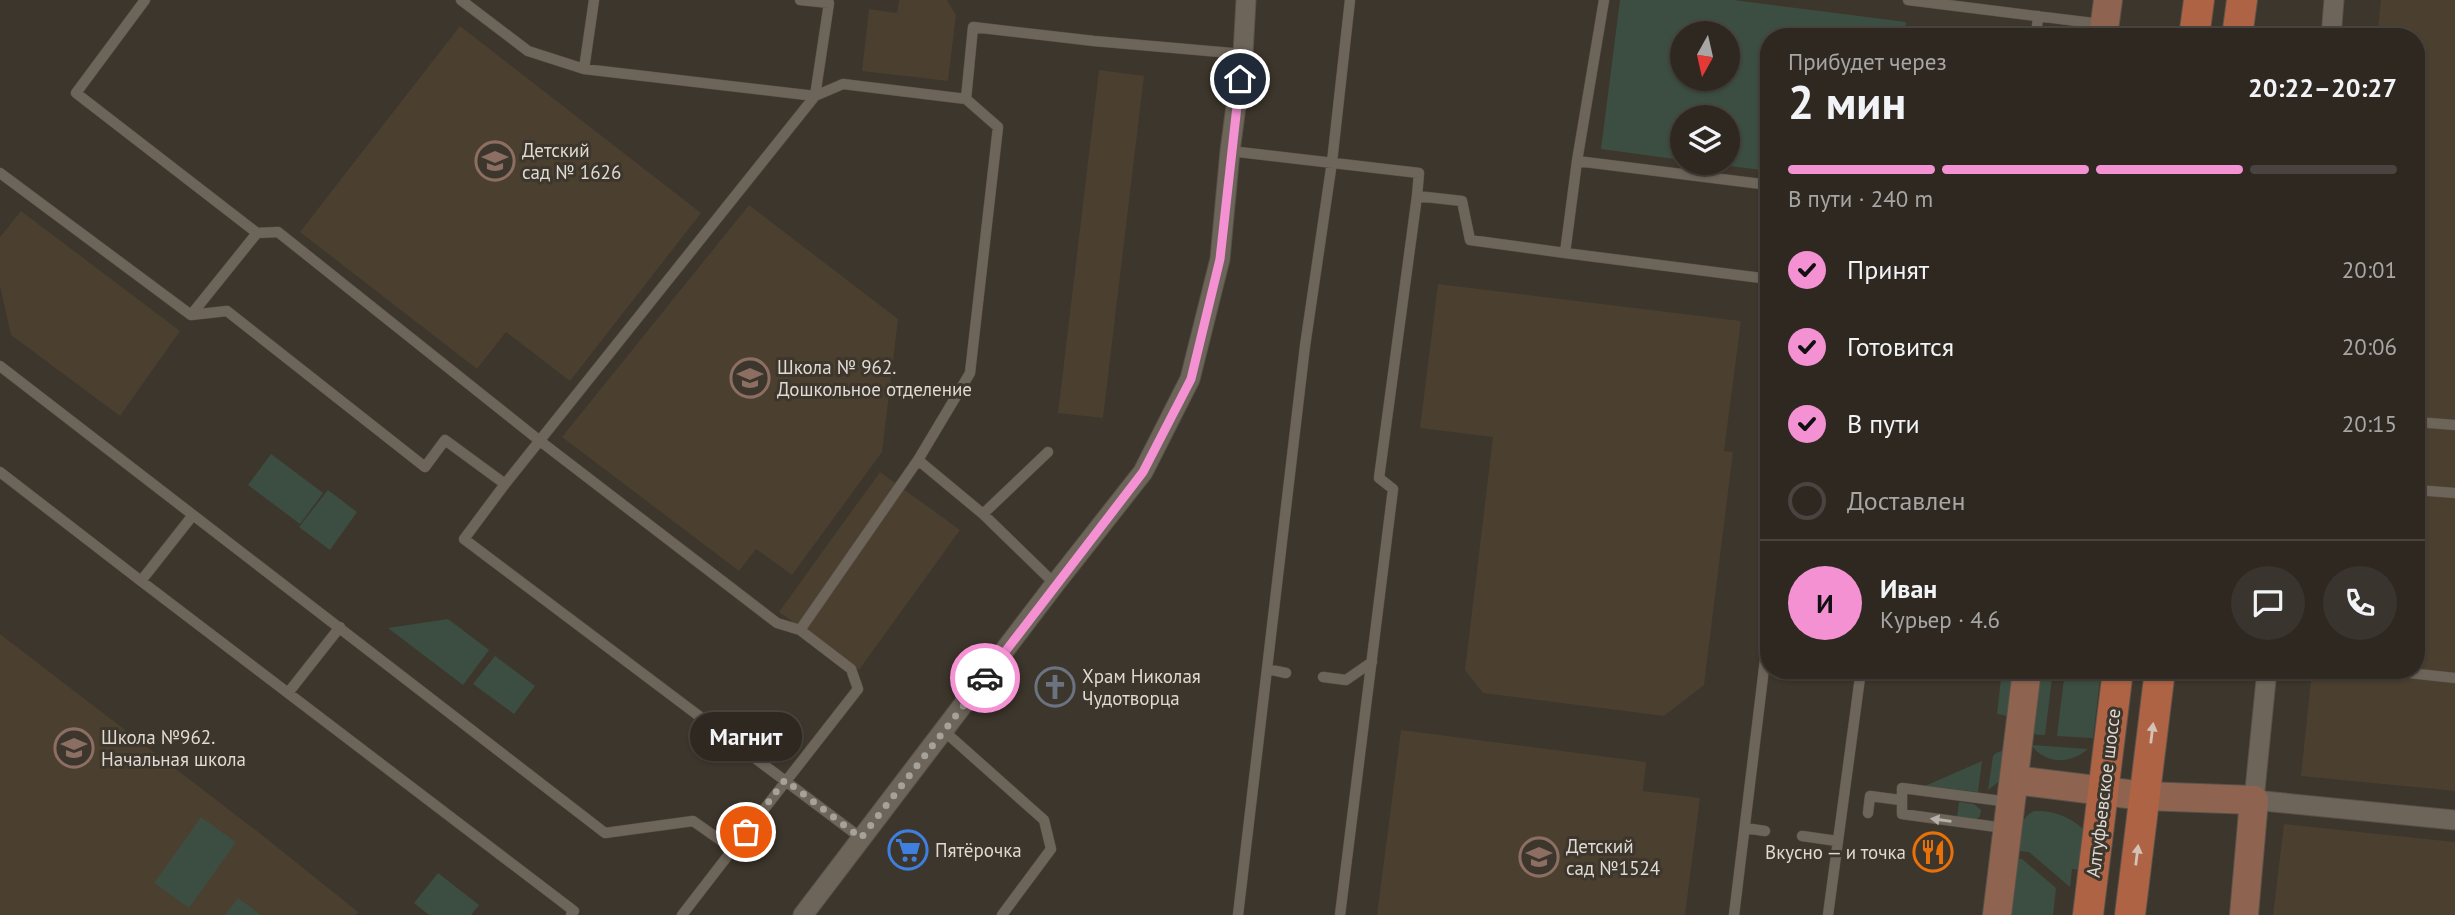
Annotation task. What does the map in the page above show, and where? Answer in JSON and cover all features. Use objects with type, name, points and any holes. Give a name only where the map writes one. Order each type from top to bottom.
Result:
[{"type":"main road","points":[[2195,28],[2199,0]]},
{"type":"main road","points":[[2238,28],[2242,0]]},
{"type":"main road","points":[[1997,915],[2026,679]]},
{"type":"main road","name":"Алтуфьевское шоссе","points":[[2088,915],[2117,679]]},
{"type":"main road","points":[[2130,915],[2159,679]]},
{"type":"main road","points":[[2011,804],[2103,792],[2255,800],[2244,915]]},
{"type":"street","points":[[803,915],[1143,472],[1191,379],[1220,259],[1230,151],[1243,54],[1246,0]]},
{"type":"street","points":[[2332,28],[2334,0]]},
{"type":"street","points":[[2266,679],[2255,800],[2455,820]]},
{"type":"lane","points":[[145,0],[76,93],[257,233],[278,232],[540,442],[778,623],[800,630],[850,669],[858,689],[682,915]]},
{"type":"lane","points":[[461,0],[528,51],[584,69],[815,96]]},
{"type":"lane","points":[[584,69],[594,0]]},
{"type":"lane","points":[[800,0],[829,4],[815,96]]},
{"type":"lane","points":[[1238,915],[1305,346],[1332,162],[1350,0]]},
{"type":"lane","points":[[1564,253],[1604,0]]},
{"type":"lane","points":[[1908,0],[1961,3],[2038,16],[2106,21]]},
{"type":"lane","points":[[2037,28],[2038,16]]},
{"type":"lane","points":[[966,99],[973,27],[1243,54]]},
{"type":"lane","points":[[800,630],[918,460],[970,373],[998,127],[966,99],[843,84],[815,96],[464,539],[861,838]]},
{"type":"lane","points":[[1230,151],[1419,173],[1379,478],[1393,489],[1340,915]]},
{"type":"lane","points":[[1577,161],[1760,184]]},
{"type":"lane","points":[[0,173],[191,315],[227,312],[425,467],[445,440],[505,484]]},
{"type":"lane","points":[[1417,196],[1462,201],[1469,240],[1760,278]]},
{"type":"lane","points":[[191,315],[257,233]]},
{"type":"lane","points":[[0,366],[605,833],[693,821],[733,849]]},
{"type":"lane","points":[[2425,423],[2455,425]]},
{"type":"lane","points":[[983,514],[1048,453]]},
{"type":"lane","points":[[918,460],[983,514],[1055,584]]},
{"type":"lane","points":[[0,472],[573,911],[571,915]]},
{"type":"lane","points":[[2425,491],[2455,494]]},
{"type":"lane","points":[[141,581],[193,515]]},
{"type":"lane","points":[[288,693],[340,627]]},
{"type":"lane","points":[[1323,677],[1346,680],[1372,662]]},
{"type":"lane","points":[[1267,670],[1286,673]]},
{"type":"lane","points":[[2425,675],[2455,678]]},
{"type":"lane","points":[[1734,915],[1763,679]]},
{"type":"lane","points":[[1828,915],[1860,679]]},
{"type":"lane","points":[[944,731],[1044,820],[1051,849],[1002,915]]},
{"type":"lane","points":[[1902,788],[2011,804],[1902,814],[1900,800],[1902,788]]},
{"type":"lane","points":[[1868,813],[1870,796],[1900,800]]},
{"type":"lane","points":[[1745,828],[1765,831]]},
{"type":"lane","points":[[1802,836],[1837,841]]},
{"type":"shaded area","points":[[899,0],[947,0],[956,15],[948,81],[862,71],[869,9],[897,13]]},
{"type":"shaded area","points":[[2381,0],[2455,0],[2455,791],[2301,776],[2311,679],[2425,679],[2425,28],[2378,28]]},
{"type":"shaded area","name":"Детский сад № 1626","points":[[460,26],[701,213],[570,381],[506,332],[477,369],[300,232]]},
{"type":"shaded area","points":[[1099,70],[1144,76],[1103,418],[1058,413]]},
{"type":"shaded area","name":"Школа № 962. Дошкольное отделение","points":[[749,205],[898,319],[882,452],[792,575],[756,549],[739,571],[562,437]]},
{"type":"shaded area","points":[[21,211],[180,331],[120,416],[11,335],[0,286],[0,237]]},
{"type":"shaded area","points":[[1438,284],[1741,321],[1724,451],[1733,452],[1704,685],[1664,716],[1483,693],[1465,670],[1493,437],[1420,428]]},
{"type":"shaded area","points":[[880,472],[960,530],[859,670],[779,612]]},
{"type":"shaded area","name":"Школа №962. Начальная школа","points":[[0,634],[262,835],[358,912],[356,915],[0,915]]},
{"type":"shaded area","name":"Детский сад №1524","points":[[1401,730],[1646,762],[1643,791],[1700,798],[1685,915],[1377,915]]},
{"type":"shaded area","points":[[2284,824],[2455,842],[2455,915],[2273,915]]},
{"type":"green space","points":[[1620,0],[1734,0],[1906,22],[1905,28],[1760,28],[1760,170],[1740,167],[1740,105],[1670,105],[1670,158],[1601,149]]},
{"type":"green space","points":[[271,454],[323,493],[300,524],[248,485]]},
{"type":"green space","points":[[328,490],[357,512],[330,550],[299,527]]},
{"type":"green space","points":[[448,619],[489,650],[463,685],[388,628]]},
{"type":"green space","points":[[495,656],[535,686],[514,714],[473,684]]},
{"type":"green space","points":[[2001,679],[2012,679],[2008,716],[1997,714]]},
{"type":"green space","points":[[2032,679],[2052,679],[2045,735],[2027,734]]},
{"type":"green space","points":[[2064,679],[2100,679],[2093,738],[2057,736]]},
{"type":"green space","points":[[2031,745],[2088,749],[2074,758],[2058,760],[2044,756]]},
{"type":"green space","points":[[2004,750],[2001,780],[1988,790],[1993,756]]},
{"type":"green space","points":[[1982,761],[1978,792],[1925,786]]},
{"type":"green space","points":[[1959,802],[1974,804],[1981,810],[1980,816],[1976,820],[1957,818]]},
{"type":"green space","points":[[2034,811],[2061,815],[2084,830],[2084,870],[2072,869],[2070,887],[2029,852],[2017,851],[2022,823]]},
{"type":"green space","points":[[201,817],[236,842],[189,908],[154,883]]},
{"type":"green space","points":[[2017,858],[2022,859],[2056,888],[2053,915],[2009,915]]},
{"type":"green space","points":[[438,873],[479,905],[471,915],[429,915],[414,903]]},
{"type":"green space","points":[[238,898],[261,915],[225,915]]},
{"type":"way so far","points":[[746,832],[785,780],[861,838],[985,678]]},
{"type":"place","name":"Детский сад № 1626","points":[[495,161]]},
{"type":"place","name":"Школа № 962. Дошкольное отделение","points":[[750,378]]},
{"type":"place","name":"Храм Николая Чудотворца","points":[[1055,687]]},
{"type":"place","name":"Школа №962. Начальная школа","points":[[74,748]]},
{"type":"place","name":"Магнит","points":[[746,832]]},
{"type":"place","name":"Пятёрочка","points":[[908,850]]},
{"type":"place","name":"Вкусно — и точка","points":[[1933,852]]},
{"type":"place","name":"Детский сад №1524","points":[[1539,857]]},
{"type":"route","points":[[985,678],[1143,472],[1191,379],[1220,259],[1240,79]]}]
